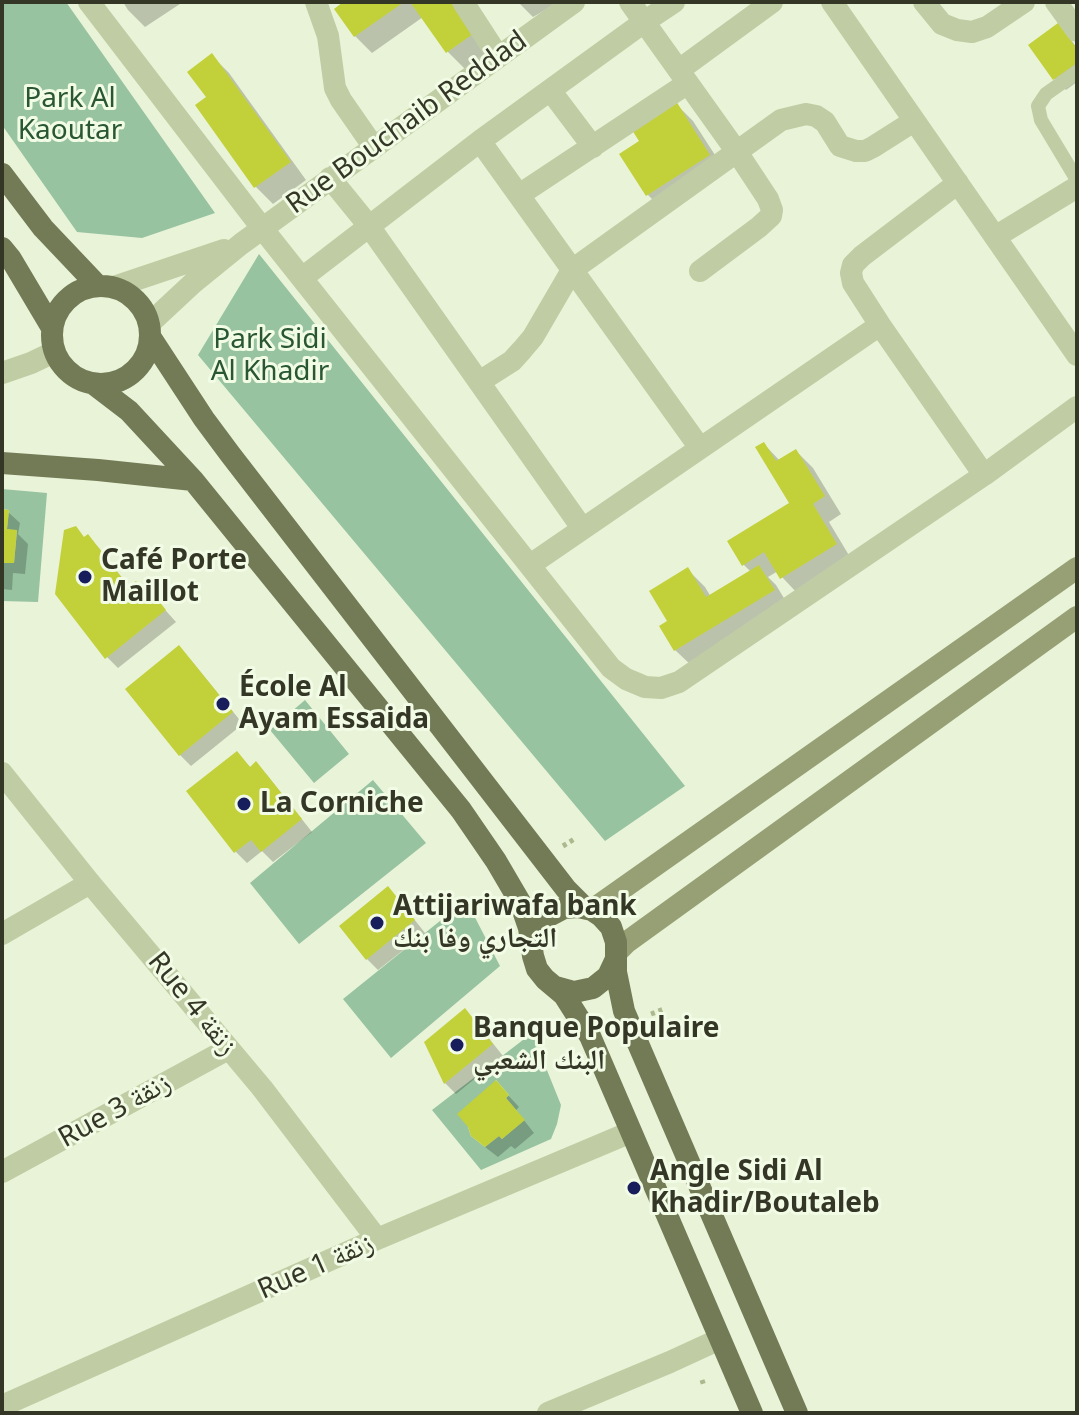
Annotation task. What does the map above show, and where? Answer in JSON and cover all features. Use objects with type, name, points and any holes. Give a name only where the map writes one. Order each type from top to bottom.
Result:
[{"type":"main road","points":[[2,174],[43,228],[106,286],[126,292],[137,301],[145,311],[150,331],[204,419],[230,454],[566,889],[611,927],[615,937],[617,982],[624,1011],[797,1413]]},
{"type":"main road","points":[[2,248],[52,328]]},
{"type":"main road","points":[[106,286],[79,291],[71,295],[58,310],[52,328],[54,352],[60,364],[70,374],[95,385],[129,411],[193,480],[461,810],[496,861],[520,902],[537,969],[564,995],[590,1036],[752,1413]]},
{"type":"main road","points":[[95,385],[111,384],[127,378],[139,368],[147,354],[150,331]]},
{"type":"main road","points":[[2,463],[193,480]]},
{"type":"main road","points":[[532,943],[537,929],[551,914],[571,906],[589,909],[1077,568]]},
{"type":"main road","points":[[556,987],[574,992],[593,988],[608,976],[616,956],[627,942],[1077,617]]},
{"type":"street","points":[[89,2],[262,228],[611,668],[645,687],[661,688],[679,682],[984,475],[1077,407]]},
{"type":"street","points":[[463,2],[498,56]]},
{"type":"street","name":"Rue Bouchaib Reddad","points":[[150,331],[193,283],[241,244],[574,2]]},
{"type":"street","points":[[630,2],[737,152],[772,210],[771,216],[759,227],[700,271]]},
{"type":"street","points":[[302,278],[480,141],[674,2]]},
{"type":"street","points":[[519,195],[593,147],[684,77],[772,2]]},
{"type":"street","points":[[832,2],[1077,355]]},
{"type":"street","points":[[924,2],[942,24],[972,32],[987,27],[1024,2]]},
{"type":"street","points":[[1056,2],[1077,31]]},
{"type":"street","points":[[318,3],[328,36],[335,88],[373,146]]},
{"type":"street","points":[[550,90],[593,147]]},
{"type":"street","points":[[479,382],[512,361],[533,337],[572,270],[781,120],[806,114],[816,116],[825,122],[840,146],[856,151],[873,147],[914,121]]},
{"type":"street","points":[[480,141],[700,448]]},
{"type":"street","points":[[330,178],[369,226],[582,528]]},
{"type":"street","points":[[958,183],[862,256],[853,265],[851,273],[853,283],[880,325],[984,475]]},
{"type":"street","points":[[995,237],[1077,187]]},
{"type":"street","name":"Rue Bouchaib Reddad","points":[[106,286],[241,244]]},
{"type":"street","points":[[530,565],[880,325]]},
{"type":"street","points":[[2,373],[54,352]]},
{"type":"street","name":"Rue 4 زنقة","points":[[2,773],[262,1088],[377,1239]]},
{"type":"street","points":[[2,934],[90,883]]},
{"type":"street","name":"Rue 3 زنقة","points":[[2,1172],[228,1049]]},
{"type":"street","name":"Rue 1 زنقة","points":[[2,1406],[377,1239],[631,1132]]},
{"type":"street","points":[[548,1413],[720,1339]]},
{"type":"lane","points":[[1077,72],[1046,94],[1038,106],[1041,120],[1077,180]]},
{"type":"path","points":[[563,846],[576,838]]},
{"type":"green space","name":"Park Al Kaoutar","points":[[2,2],[66,2],[215,213],[142,238],[77,232],[2,125]]},
{"type":"green space","name":"Park Sidi Al Khadir","points":[[259,254],[685,786],[605,841],[198,355]]},
{"type":"green space","points":[[2,489],[47,493],[38,602],[2,601],[3,563],[14,563],[17,531],[7,529],[9,510],[2,509]]},
{"type":"green space","points":[[305,700],[349,754],[314,783],[270,730]]},
{"type":"green space","points":[[373,780],[426,843],[299,944],[250,883]]},
{"type":"green space","points":[[466,900],[500,966],[391,1058],[343,999]]},
{"type":"green space","points":[[532,1033],[561,1105],[551,1139],[481,1170],[432,1110]],"holes":[[[496,1080],[509,1095],[506,1098],[524,1120],[502,1139],[499,1136],[485,1147],[471,1136],[468,1127]]]},
{"type":"building","points":[[343,2],[404,2],[354,37],[334,9]]},
{"type":"building","points":[[410,2],[451,2],[473,34],[446,53]]},
{"type":"building","points":[[1058,23],[1077,49],[1077,63],[1053,80],[1028,45]]},
{"type":"building","points":[[212,53],[291,162],[254,188],[195,105],[206,97],[187,72]]},
{"type":"building","points":[[676,101],[710,155],[646,196],[619,154],[639,141],[632,130]]},
{"type":"building","points":[[764,442],[776,461],[796,449],[825,496],[813,504],[837,544],[780,579],[764,552],[742,566],[727,541],[789,503],[755,447]]},
{"type":"building","points":[[2,509],[9,510],[7,529],[17,530],[14,563],[2,563]]},
{"type":"building","points":[[76,526],[84,537],[88,534],[129,587],[136,581],[146,594],[150,590],[166,610],[105,659],[55,594],[64,530]]},
{"type":"building","points":[[759,565],[775,590],[674,651],[659,626],[667,621],[649,591],[688,567],[706,597]]},
{"type":"building","points":[[179,645],[233,712],[179,756],[125,689]]},
{"type":"building","points":[[237,751],[250,767],[256,761],[302,819],[261,852],[251,840],[234,853],[186,791]]},
{"type":"building","points":[[388,886],[415,920],[366,960],[339,926]]},
{"type":"building","points":[[465,1008],[493,1044],[444,1084],[424,1042]]},
{"type":"building","points":[[496,1080],[509,1095],[506,1098],[525,1120],[502,1139],[499,1136],[485,1147],[471,1136],[457,1114]]},
{"type":"place","name":"Café Porte Maillot","points":[[85,577]]},
{"type":"place","name":"École Al Ayam Essaida","points":[[223,704]]},
{"type":"place","name":"La Corniche","points":[[244,804]]},
{"type":"place","name":"Attijariwafa bank التجاري وفا بنك","points":[[377,923]]},
{"type":"place","name":"Banque Populaire البنك الشعبي","points":[[457,1045]]},
{"type":"place","name":"Angle Sidi Al Khadir/Boutaleb","points":[[634,1188]]}]
